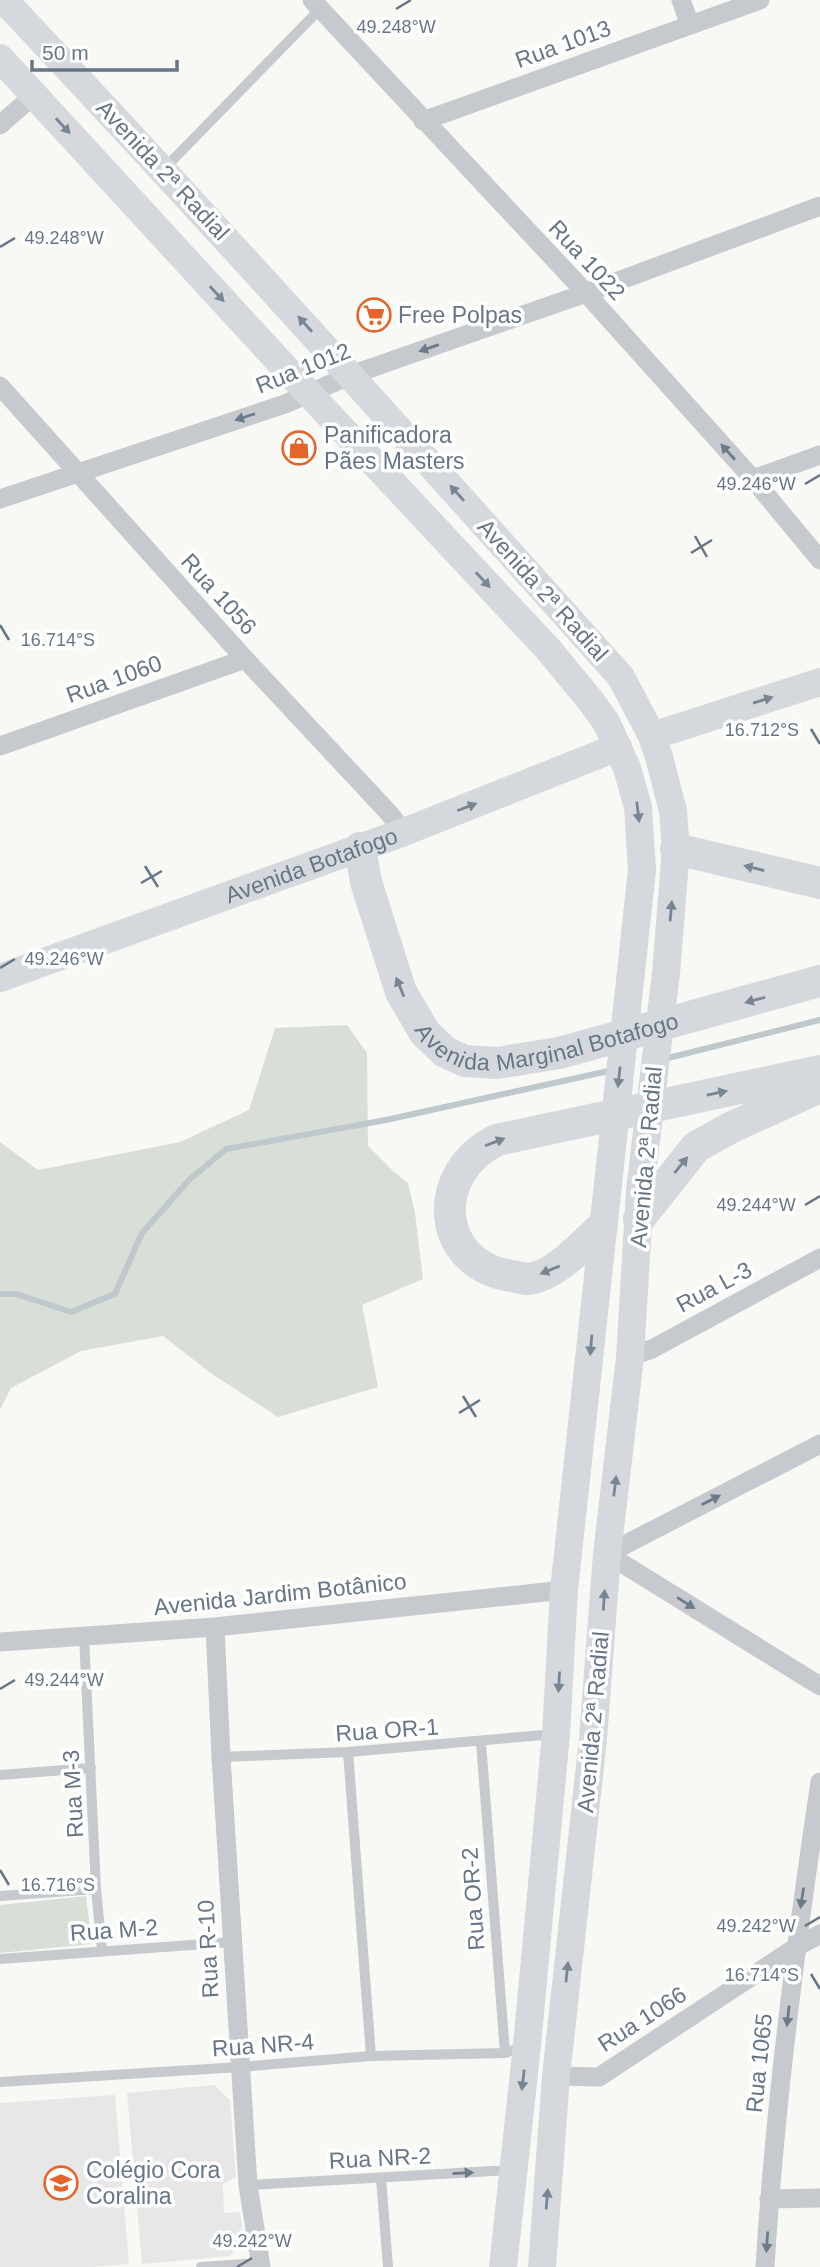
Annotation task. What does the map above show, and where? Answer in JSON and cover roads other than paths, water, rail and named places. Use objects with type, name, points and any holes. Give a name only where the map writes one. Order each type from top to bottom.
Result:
[{"type":"main road","name":"Avenida 2ª Radial","points":[[4,0],[351,375],[621,677],[652,736],[673,811],[676,849],[666,974],[646,1140],[630,1357],[607,1554],[593,1739],[556,2076],[542,2267]]},
{"type":"main road","name":"Avenida 2ª Radial","points":[[0,58],[548,649],[606,722],[627,768],[638,807],[642,870],[564,1590],[556,1734],[516,2049],[515,2170],[503,2267]]},
{"type":"main road","points":[[351,375],[353,440]]},
{"type":"main road","points":[[652,736],[820,682]]},
{"type":"main road","name":"Avenida Botafogo","points":[[0,978],[404,832],[618,747]]},
{"type":"main road","name":"Avenida Marginal Botafogo","points":[[360,848],[366,882],[401,992],[425,1033],[445,1052],[465,1061],[497,1063],[559,1053],[820,981]]},
{"type":"main road","points":[[676,849],[820,883]]},
{"type":"main road","points":[[602,1227],[562,1265],[528,1279],[494,1274],[481,1266],[460,1245],[450,1217],[452,1188],[464,1164],[473,1154],[496,1140],[820,1071]]},
{"type":"main road","points":[[639,1219],[696,1147],[732,1127],[820,1087]]},
{"type":"main road","points":[[580,1455],[594,1473],[589,1543],[607,1554]]},
{"type":"street","points":[[681,0],[690,25]]},
{"type":"street","name":"Rua 1013","points":[[423,121],[760,0]]},
{"type":"street","name":"Rua 1022","points":[[316,4],[586,293],[753,479],[820,560]]},
{"type":"street","points":[[0,125],[34,95]]},
{"type":"street","name":"Rua 1012","points":[[0,499],[285,404],[351,375],[586,293],[820,206]]},
{"type":"street","name":"Rua 1056","points":[[0,386],[244,659],[404,832]]},
{"type":"street","points":[[753,479],[820,455]]},
{"type":"street","name":"Rua 1060","points":[[0,746],[244,659]]},
{"type":"street","name":"Rua L-3","points":[[630,1357],[652,1349],[820,1258]]},
{"type":"street","points":[[607,1554],[820,1444]]},
{"type":"street","points":[[607,1554],[820,1686]]},
{"type":"street","name":"Avenida Jardim Botânico","points":[[0,1642],[215,1627],[564,1590]]},
{"type":"street","name":"Rua R-10","points":[[215,1627],[248,2185],[261,2265]]},
{"type":"street","name":"Rua 1065","points":[[765,2267],[769,2199],[795,1948],[820,1782]]},
{"type":"street","name":"Rua 1066","points":[[556,2076],[600,2077],[820,1934]]},
{"type":"street","points":[[769,2199],[820,2198]]},
{"type":"lane","points":[[164,170],[316,4]]},
{"type":"lane","name":"Rua M-3","points":[[83,1636],[92,1768],[96,1889],[102,1950]]},
{"type":"lane","name":"Rua OR-1","points":[[221,1758],[348,1752],[556,1734]]},
{"type":"lane","name":"Rua OR-2","points":[[481,1742],[516,2049]]},
{"type":"lane","points":[[348,1752],[371,2056]]},
{"type":"lane","points":[[0,1775],[92,1768]]},
{"type":"lane","points":[[0,1896],[96,1889]]},
{"type":"lane","name":"Rua M-2","points":[[0,1959],[232,1942]]},
{"type":"lane","name":"Rua NR-4","points":[[0,2082],[371,2056],[516,2049]]},
{"type":"lane","name":"Rua NR-2","points":[[248,2185],[515,2170]]},
{"type":"lane","points":[[381,2178],[388,2267]]},
{"type":"lane","points":[[201,2267],[261,2265]]},
{"type":"waterway","points":[[664,1059],[820,1020]]},
{"type":"waterway","points":[[0,1294],[16,1294],[71,1312],[115,1294],[142,1233],[189,1180],[226,1149],[386,1120],[613,1070]]},
{"type":"place","name":"Free Polpas","points":[[374,315]]},
{"type":"place","name":"Panificadora Pães Masters","points":[[299,448]]},
{"type":"place","name":"Colégio Cora Coralina","points":[[61,2183]]}]
